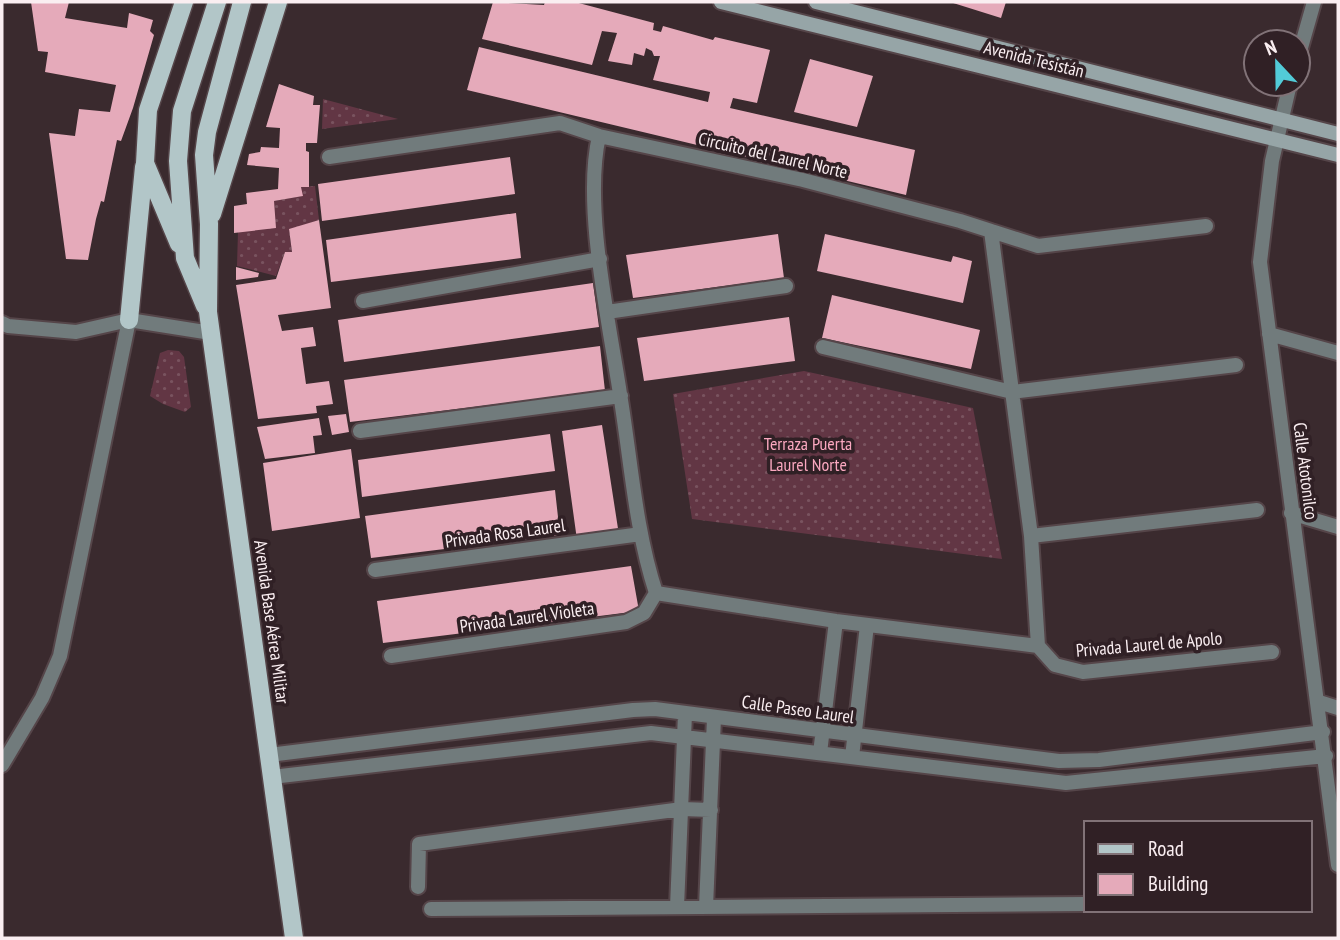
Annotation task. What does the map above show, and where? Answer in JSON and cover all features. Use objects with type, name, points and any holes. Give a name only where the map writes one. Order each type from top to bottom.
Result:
[{"type":"main road","name":"Avenida Base Aérea Militar","points":[[184,2],[148,110],[145,163],[208,312]]},
{"type":"main road","name":"Avenida Base Aérea Militar","points":[[185,258],[178,161],[182,111],[217,2]]},
{"type":"main road","name":"Avenida Base Aérea Militar","points":[[242,2],[207,132],[204,155],[209,224],[208,312],[293,938]]},
{"type":"main road","name":"Avenida Base Aérea Militar","points":[[209,224],[278,2]]},
{"type":"main road","points":[[130,320],[145,163]]},
{"type":"street","name":"Avenida Tesistán","points":[[721,2],[1276,137],[1338,155]]},
{"type":"street","name":"Avenida Tesistán","points":[[816,2],[1338,134]]},
{"type":"street","points":[[1307,28],[1314,2]]},
{"type":"street","name":"Calle Atotonilco","points":[[1286,98],[1276,137],[1260,262],[1291,513],[1323,732],[1338,865]]},
{"type":"street","name":"Circuito del Laurel Norte","points":[[329,157],[560,122],[599,136],[803,180],[1038,246],[1206,226]]},
{"type":"street","points":[[599,136],[593,175],[600,259],[641,534],[656,593],[836,621],[1038,646],[1031,536],[991,231]]},
{"type":"street","points":[[363,301],[600,259]]},
{"type":"street","points":[[607,312],[786,286]]},
{"type":"street","points":[[2,765],[42,698],[60,656],[130,320]]},
{"type":"street","points":[[2,323],[8,326],[76,332],[130,320],[211,334]]},
{"type":"street","points":[[1269,334],[1338,353]]},
{"type":"street","points":[[823,347],[1012,392],[1236,365]]},
{"type":"street","points":[[360,431],[621,396]]},
{"type":"street","points":[[1031,536],[1257,510]]},
{"type":"street","points":[[1291,513],[1338,527]]},
{"type":"street","name":"Privada Rosa Laurel","points":[[375,570],[641,534]]},
{"type":"street","name":"Privada Laurel Violeta","points":[[391,656],[626,622],[644,613],[656,593]]},
{"type":"street","points":[[820,753],[836,621]]},
{"type":"street","points":[[852,757],[867,625]]},
{"type":"street","name":"Privada Laurel de Apolo","points":[[1038,646],[1055,665],[1083,672],[1272,652]]},
{"type":"street","points":[[1319,702],[1338,708]]},
{"type":"street","name":"Calle Paseo Laurel","points":[[269,755],[633,709],[1059,761],[1099,760],[1323,732]]},
{"type":"street","points":[[677,907],[685,714]]},
{"type":"street","points":[[706,907],[714,718]]},
{"type":"street","points":[[272,777],[634,734],[684,736],[1066,783],[1326,756]]},
{"type":"street","points":[[418,887],[419,844],[682,809],[711,810]]},
{"type":"street","points":[[432,909],[1084,904]]},
{"type":"green space","points":[[323,99],[398,119],[322,129]]},
{"type":"green space","points":[[315,186],[319,220],[289,230],[292,252],[285,252],[276,276],[237,266],[238,232],[274,201],[302,196],[301,187]]},
{"type":"green space","points":[[168,350],[179,351],[184,357],[191,407],[185,412],[150,396],[160,353]]},
{"type":"green space","name":"Terraza Puerta Laurel Norte","points":[[804,371],[973,408],[1002,559],[692,519],[673,394]]},
{"type":"building","points":[[31,2],[69,2],[65,18],[127,28],[129,13],[153,20],[150,31],[154,35],[133,108],[121,141],[117,140],[88,260],[66,259],[49,133],[75,136],[79,109],[110,112],[116,85],[45,72],[48,52],[38,51]]},
{"type":"building","points":[[493,2],[544,5],[545,2],[575,2],[654,23],[653,30],[661,32],[663,26],[713,40],[715,37],[770,50],[757,103],[733,98],[730,108],[915,150],[906,195],[467,90],[479,47],[708,102],[710,92],[653,80],[660,56],[654,56],[652,51],[646,48],[644,56],[634,53],[632,65],[608,61],[617,33],[602,31],[592,65],[482,39]]},
{"type":"building","points":[[950,2],[1006,2],[1001,18]]},
{"type":"building","points":[[810,59],[873,76],[857,127],[794,112]]},
{"type":"building","points":[[279,84],[314,96],[313,105],[320,105],[317,143],[306,143],[306,151],[309,152],[309,187],[301,187],[303,196],[274,201],[276,228],[234,233],[234,206],[247,204],[246,193],[278,189],[279,168],[247,165],[249,154],[260,152],[261,147],[279,148],[280,128],[266,127]]},
{"type":"building","points":[[510,157],[515,194],[322,221],[318,184]]},
{"type":"building","points":[[516,213],[521,258],[331,282],[326,240]]},
{"type":"building","points":[[319,220],[331,308],[278,315],[282,331],[313,327],[316,346],[301,348],[306,384],[329,381],[333,404],[316,406],[317,413],[258,419],[236,285],[276,279],[285,252],[292,252],[289,229]]},
{"type":"building","points":[[778,234],[784,278],[633,298],[626,255]]},
{"type":"building","points":[[825,234],[951,262],[953,256],[972,261],[963,303],[817,271]]},
{"type":"building","points":[[236,267],[259,273],[258,277],[236,280]]},
{"type":"building","points":[[593,283],[599,327],[344,362],[338,320]]},
{"type":"building","points":[[832,295],[980,330],[971,369],[822,338]]},
{"type":"building","points":[[789,317],[795,361],[644,381],[637,338]]},
{"type":"building","points":[[600,346],[605,391],[350,422],[344,380]]},
{"type":"building","points":[[346,414],[349,432],[332,435],[328,416]]},
{"type":"building","points":[[319,418],[322,435],[313,436],[315,453],[265,459],[257,427]]},
{"type":"building","points":[[602,425],[619,535],[577,540],[562,431]]},
{"type":"building","points":[[550,434],[555,471],[362,497],[358,460]]},
{"type":"building","points":[[351,449],[360,518],[272,531],[263,463]]},
{"type":"building","points":[[555,490],[560,535],[371,558],[365,516]]},
{"type":"building","points":[[631,566],[639,611],[383,643],[377,601]]}]
